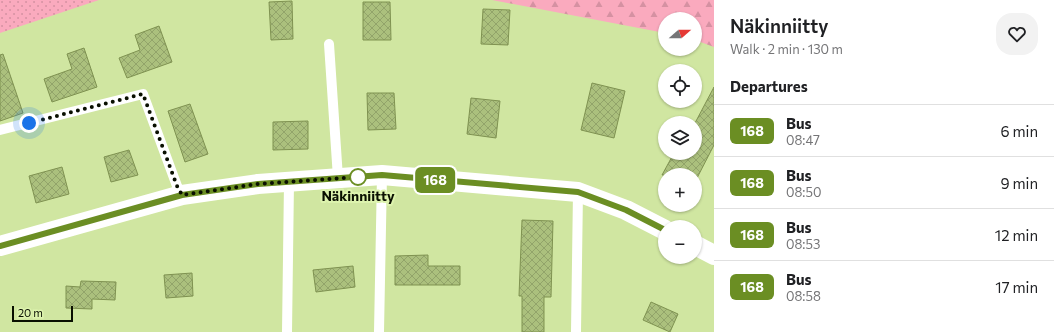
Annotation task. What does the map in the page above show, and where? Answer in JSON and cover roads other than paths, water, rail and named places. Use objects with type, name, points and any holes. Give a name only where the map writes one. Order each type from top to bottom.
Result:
[{"type":"street","points":[[0,246],[182,195],[258,184],[382,175],[578,192],[626,210],[658,226]]},
{"type":"street","points":[[702,248],[714,254]]},
{"type":"lane","points":[[329,44],[338,178]]},
{"type":"lane","points":[[0,130],[143,94],[177,186],[182,195]]},
{"type":"lane","points":[[379,332],[382,175]]},
{"type":"lane","points":[[287,332],[289,182]]},
{"type":"lane","points":[[576,332],[578,192]]},
{"type":"place","name":"Näkinniitty","points":[[358,177]]}]
